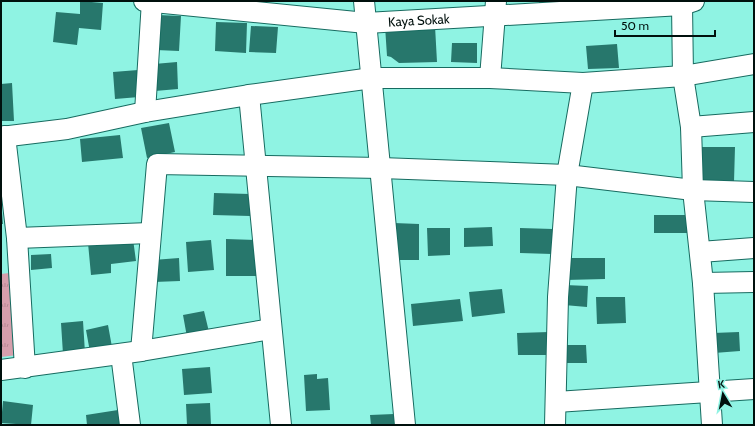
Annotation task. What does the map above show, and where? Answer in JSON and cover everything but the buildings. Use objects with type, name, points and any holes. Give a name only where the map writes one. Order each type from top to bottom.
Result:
[{"type":"street","points":[[145,112],[149,1]]},
{"type":"street","name":"Kaya Sokak","points":[[149,1],[366,23],[495,9],[688,3]]},
{"type":"street","points":[[364,1],[405,425]]},
{"type":"street","points":[[688,3],[683,76],[690,127],[693,190],[703,283],[712,425]]},
{"type":"street","points":[[490,78],[495,9]]},
{"type":"street","points":[[25,368],[10,265],[18,238],[3,136],[67,129],[145,112],[249,95],[372,78],[490,78],[583,83],[683,76],[754,64]]},
{"type":"street","points":[[555,425],[558,296],[567,175],[583,83]]},
{"type":"street","points":[[249,95],[281,425]]},
{"type":"street","points":[[690,127],[754,122]]},
{"type":"street","points":[[141,351],[157,164],[257,167],[381,168],[567,175],[693,190],[754,192]]},
{"type":"street","points":[[18,238],[150,233]]},
{"type":"street","points":[[700,252],[754,248]]},
{"type":"street","points":[[703,283],[754,282]]},
{"type":"street","points":[[1,370],[25,368],[141,351],[271,328]]},
{"type":"street","points":[[121,354],[130,425]]},
{"type":"street","points":[[556,402],[754,389]]},
{"type":"green space","points":[[9,273],[18,355],[1,357],[1,274]]}]
